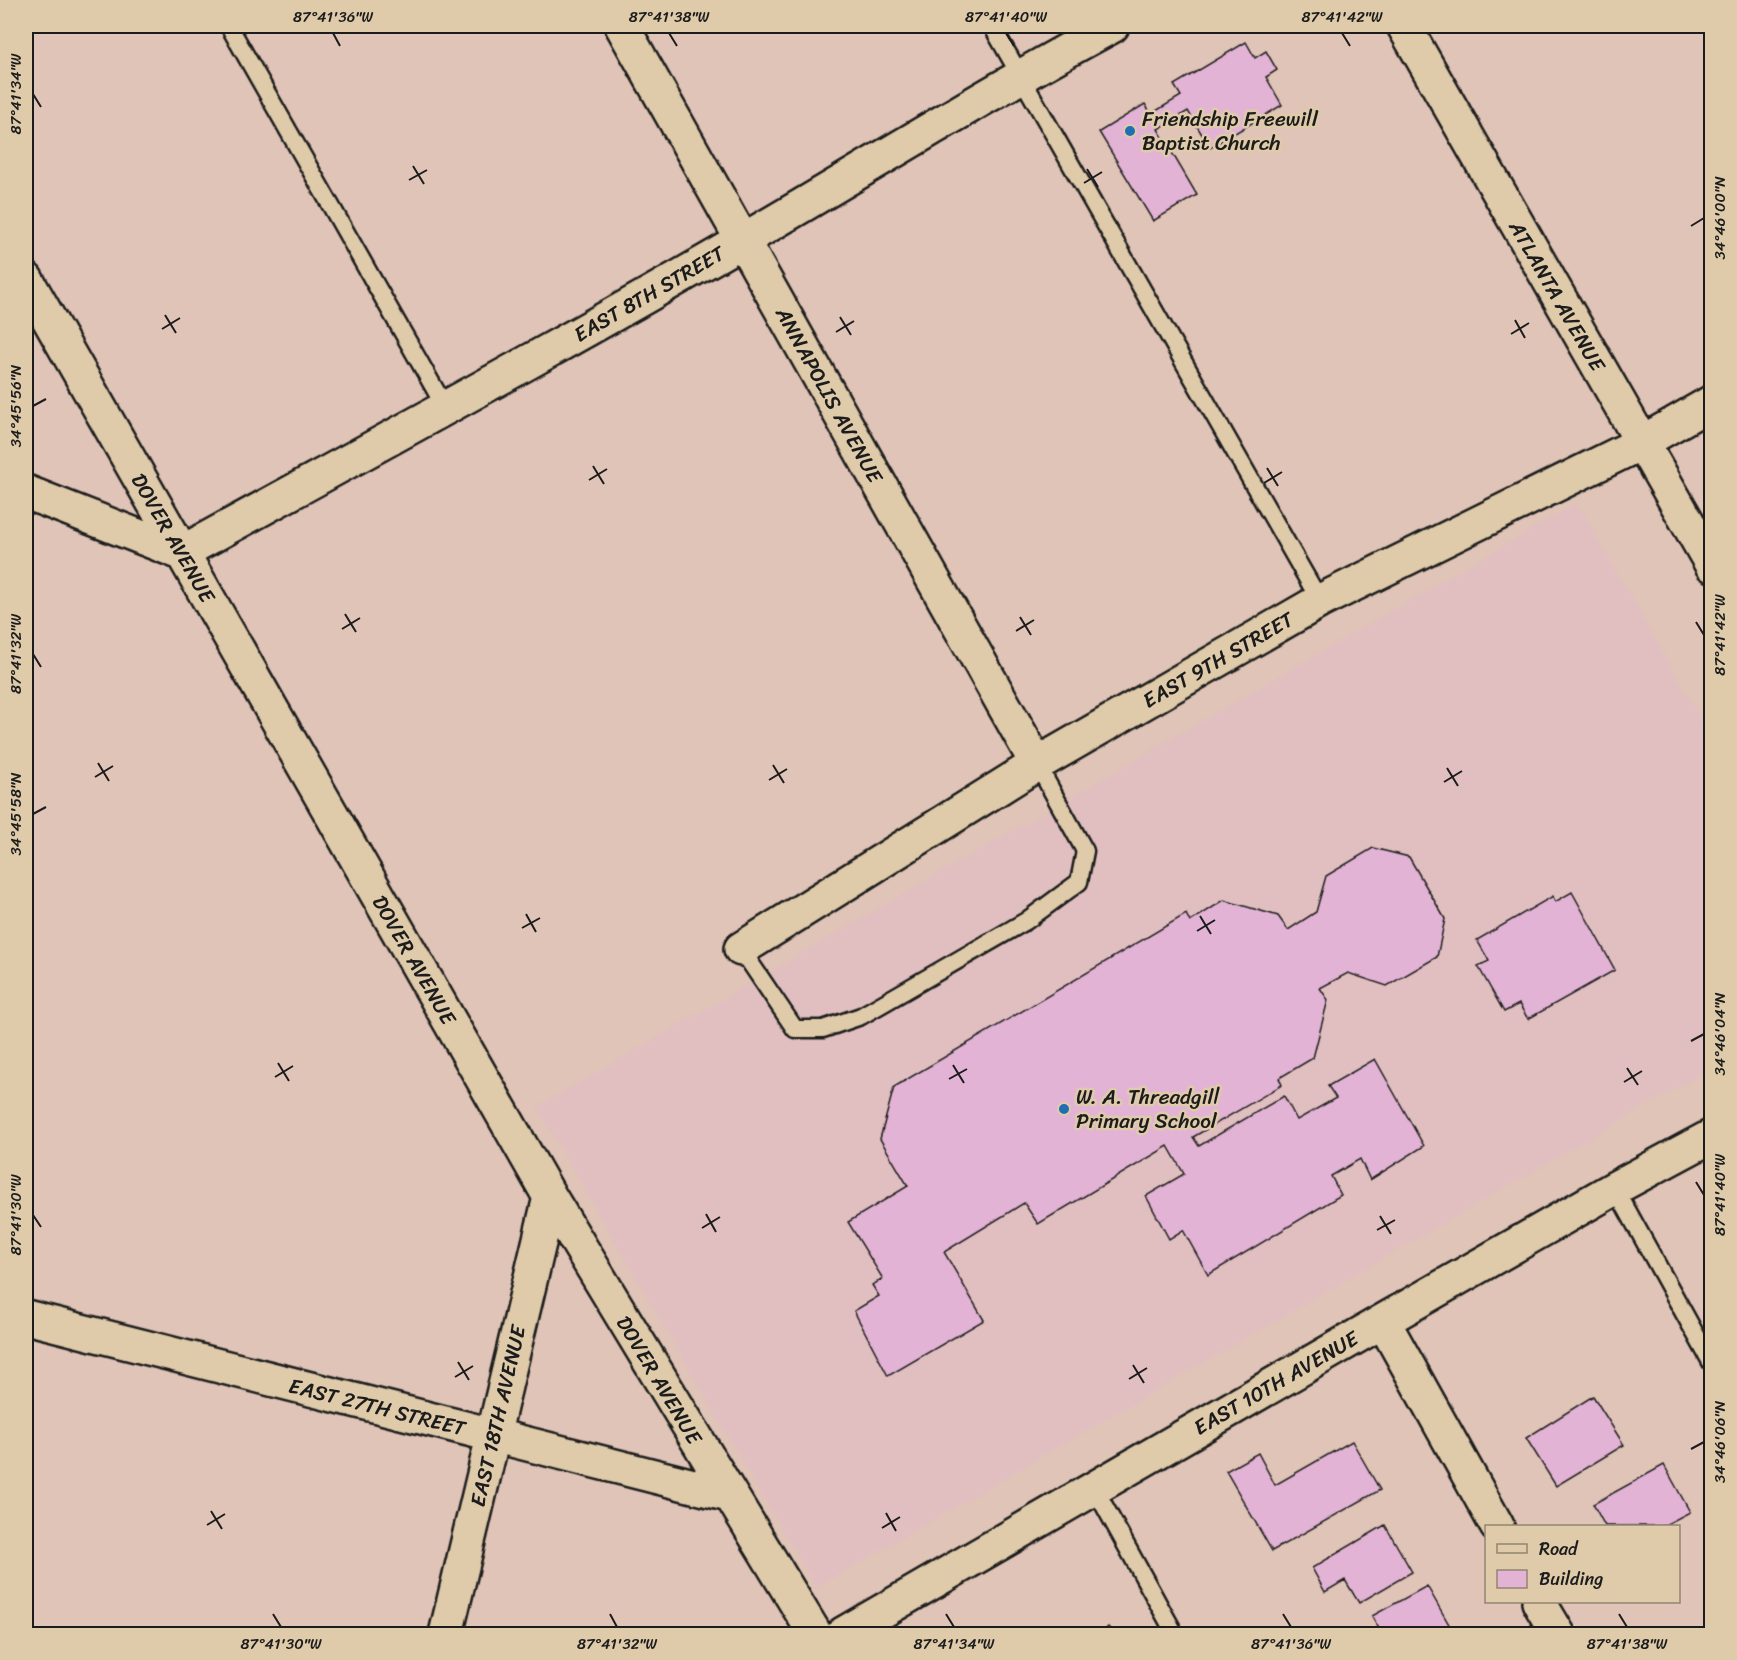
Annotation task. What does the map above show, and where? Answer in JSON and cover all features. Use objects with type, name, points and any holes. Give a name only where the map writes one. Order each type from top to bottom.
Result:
[{"type":"street","name":"ANNAPOLIS AVENUE","points":[[622,26],[1037,764]]},
{"type":"street","name":"EAST 8TH STREET","points":[[181,553],[593,327],[1020,75],[1112,26]]},
{"type":"street","name":"ATLANTA AVENUE","points":[[1404,26],[1712,565]]},
{"type":"street","name":"DOVER AVENUE","points":[[26,279],[550,1197],[815,1635]]},
{"type":"street","name":"EAST 9TH STREET","points":[[741,949],[1037,764],[1320,601],[1641,443],[1712,402]]},
{"type":"street","points":[[26,492],[181,553]]},
{"type":"street","name":"EAST 10TH AVENUE","points":[[843,1635],[1383,1321],[1615,1188],[1712,1136]]},
{"type":"street","name":"EAST 18TH AVENUE","points":[[446,1635],[550,1197]]},
{"type":"street","name":"EAST 27TH STREET","points":[[26,1317],[729,1495]]},
{"type":"street","points":[[1383,1321],[1496,1525]]},
{"type":"street","points":[[1540,1603],[1558,1635]]},
{"type":"lane","points":[[228,26],[445,407]]},
{"type":"lane","points":[[992,26],[1320,601]]},
{"type":"lane","points":[[741,949],[795,1029],[823,1029],[861,1016],[1026,921],[1079,882],[1085,851],[1037,764]]},
{"type":"lane","points":[[1615,1188],[1712,1364]]},
{"type":"lane","points":[[1095,1489],[1175,1635]]},
{"type":"shaded area","points":[[1577,503],[1711,736],[1711,1068],[816,1588],[537,1107]]},
{"type":"building","name":"Friendship Freewill Baptist Church","points":[[1246,42],[1255,58],[1266,51],[1277,70],[1266,77],[1282,105],[1210,148],[1188,111],[1158,129],[1197,195],[1153,221],[1099,132],[1145,104],[1151,114],[1181,96],[1174,85]]},
{"type":"building","name":"W. A. Threadgill Primary School","points":[[1373,848],[1409,857],[1445,919],[1437,957],[1387,986],[1348,973],[1320,988],[1328,1000],[1313,1058],[1279,1078],[1282,1085],[1193,1137],[1199,1146],[1284,1096],[1297,1120],[1336,1098],[1328,1086],[1375,1059],[1424,1146],[1370,1180],[1360,1159],[1331,1176],[1341,1195],[1208,1275],[1183,1230],[1169,1239],[1146,1196],[1184,1174],[1168,1146],[1038,1224],[1024,1203],[944,1252],[984,1320],[888,1376],[854,1311],[879,1296],[872,1285],[883,1279],[848,1222],[908,1186],[880,1139],[894,1087],[1186,914],[1190,922],[1224,900],[1278,916],[1288,930],[1316,912],[1326,876]]},
{"type":"building","points":[[1572,892],[1615,970],[1528,1019],[1519,1004],[1504,1012],[1478,966],[1489,961],[1477,940],[1553,896],[1555,902]]},
{"type":"building","points":[[1593,1396],[1624,1445],[1556,1486],[1526,1438]]},
{"type":"building","points":[[1352,1441],[1380,1490],[1272,1551],[1226,1471],[1258,1453],[1275,1485]]},
{"type":"building","points":[[1664,1465],[1690,1512],[1665,1525],[1604,1525],[1593,1504]]},
{"type":"building","points":[[1385,1525],[1412,1572],[1359,1603],[1345,1580],[1325,1592],[1312,1568]]},
{"type":"building","points":[[1427,1586],[1451,1628],[1439,1634],[1382,1634],[1372,1616]]},
{"type":"building","points":[[1108,1627],[1115,1634],[1100,1634]]},
{"type":"place","name":"Friendship Freewill Baptist Church","points":[[1130,131]]},
{"type":"place","name":"W. A. Threadgill Primary School","points":[[1064,1109]]}]
